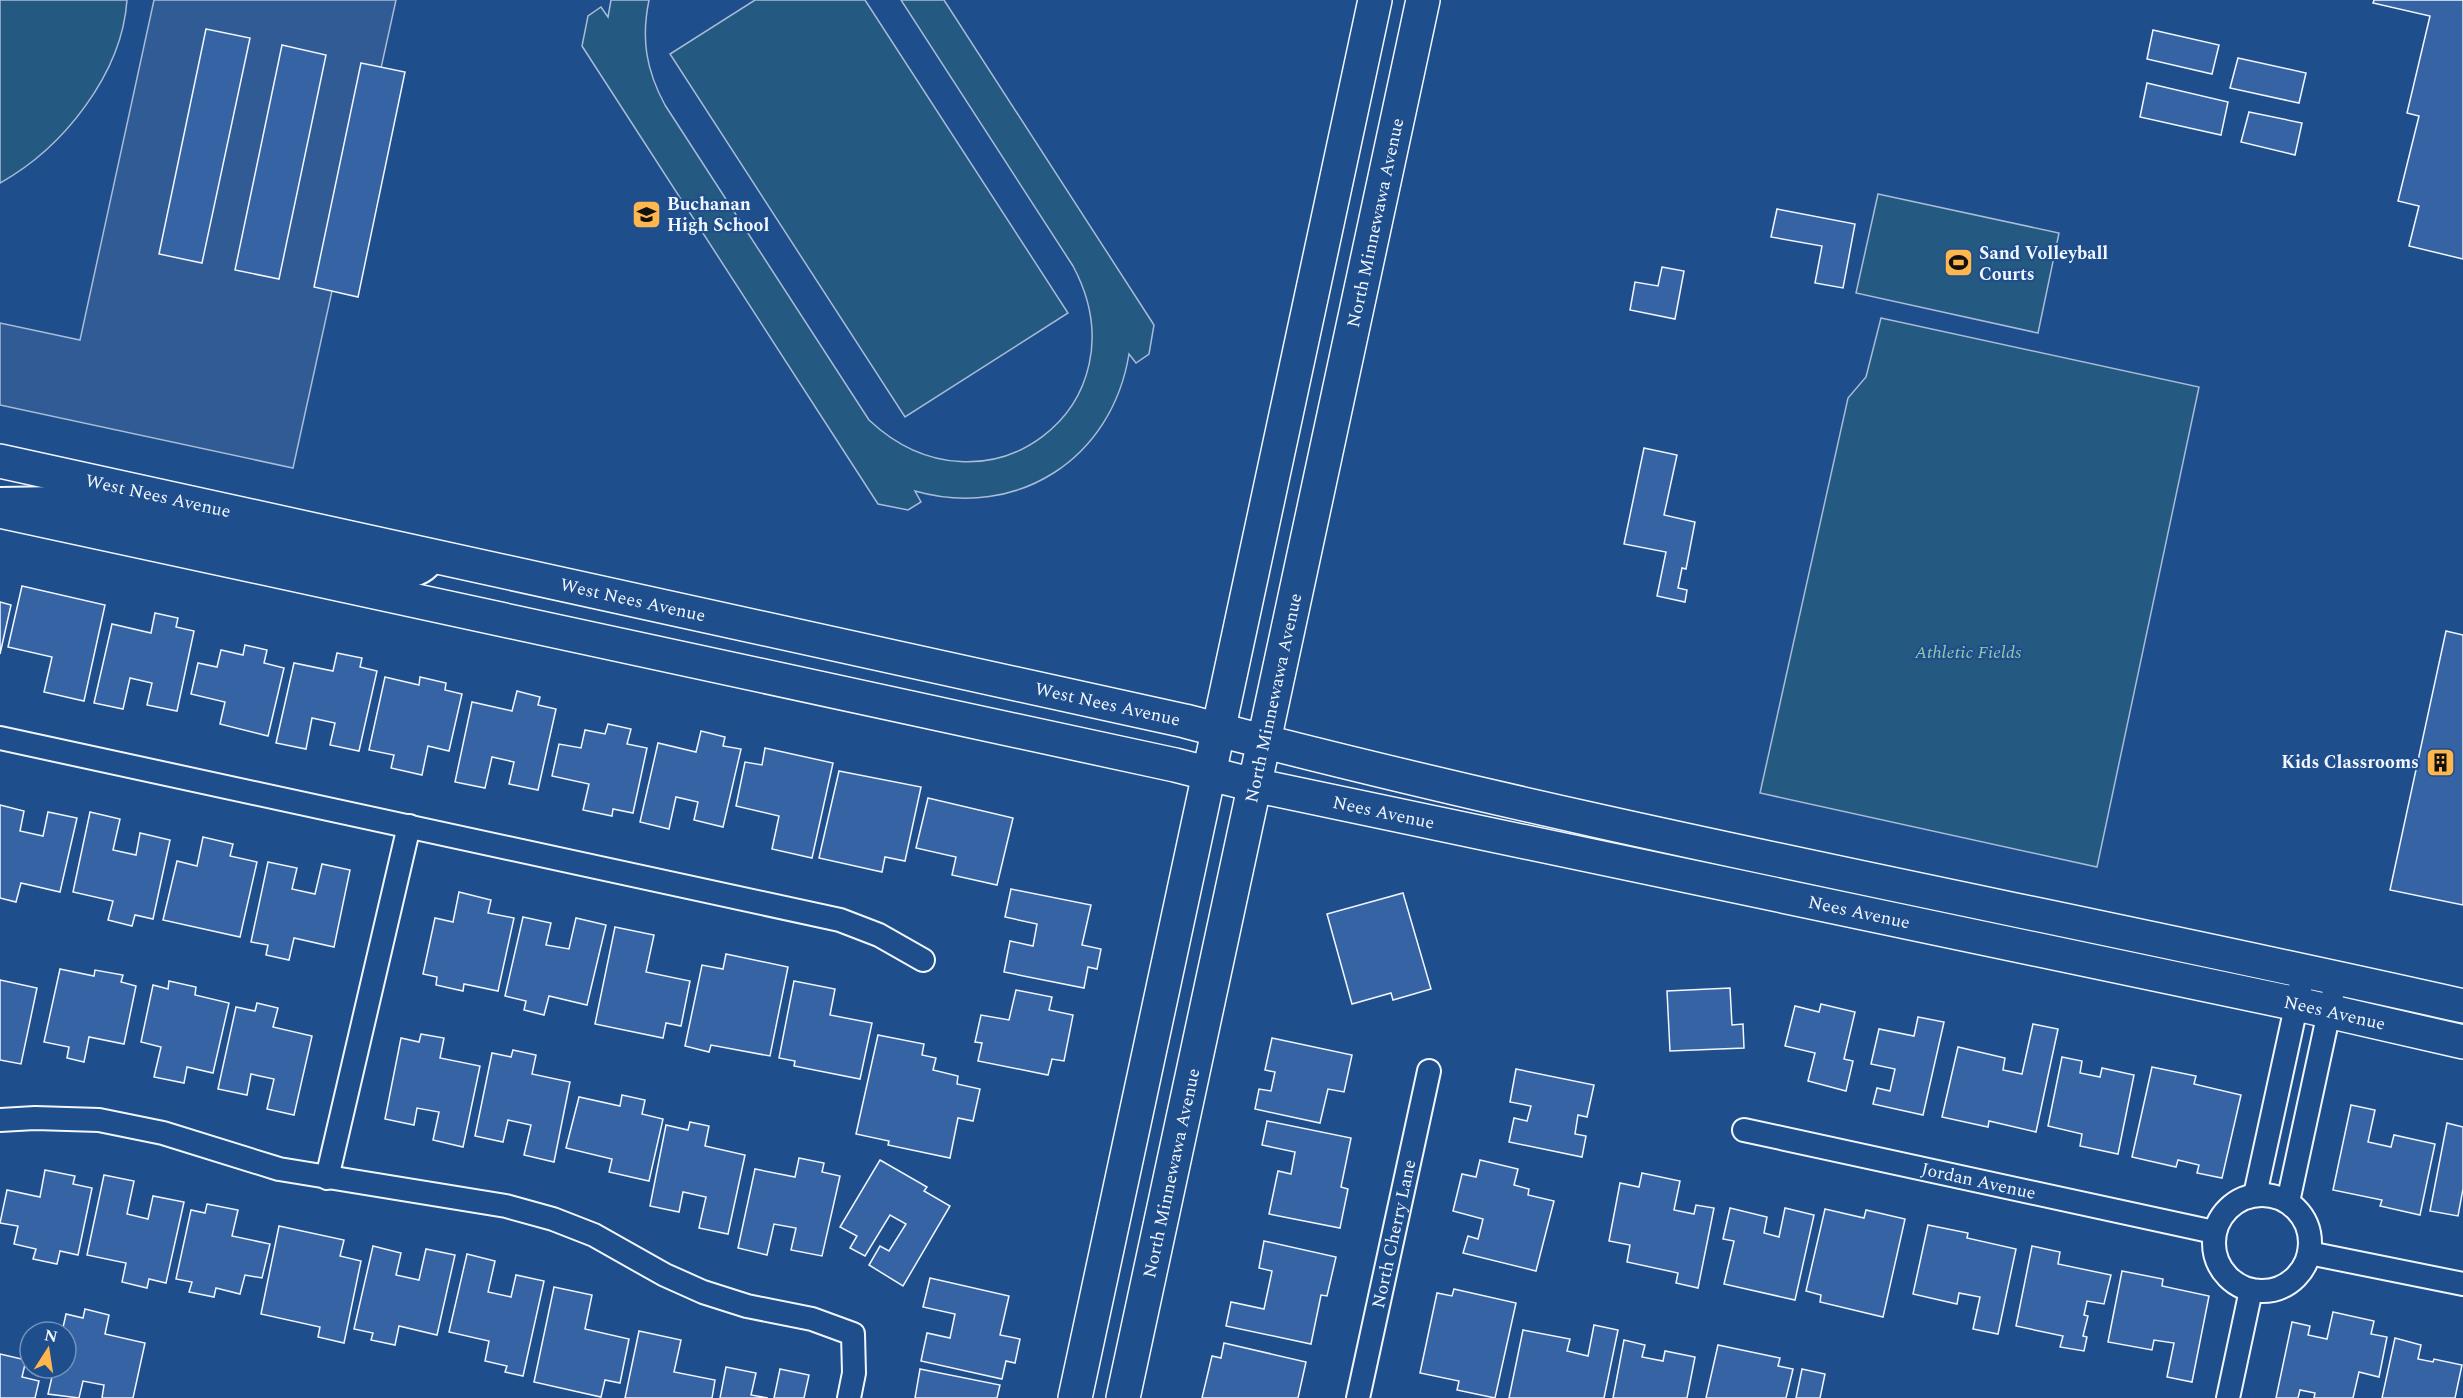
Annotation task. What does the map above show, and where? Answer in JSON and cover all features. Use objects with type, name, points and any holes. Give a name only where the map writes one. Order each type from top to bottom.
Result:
[{"type":"main road","name":"North Minnewawa Avenue","points":[[1124,1398],[1423,0]]},
{"type":"main road","points":[[1075,1398],[1372,11],[1416,33]]},
{"type":"main road","name":"West Nees Avenue","points":[[0,461],[1218,730],[1263,743]]},
{"type":"main road","points":[[0,511],[1254,784]]},
{"type":"main road","name":"Nees Avenue","points":[[1263,743],[1680,838],[2304,970],[2463,1006]]},
{"type":"main road","name":"Nees Avenue","points":[[1254,784],[2297,1004],[2463,1042]]},
{"type":"street","points":[[0,502],[60,501],[400,573],[421,570],[433,556]]},
{"type":"street","points":[[0,738],[840,920],[879,935],[923,960]]},
{"type":"street","points":[[327,1178],[410,826]]},
{"type":"street","points":[[2255,1195],[2304,970]]},
{"type":"street","points":[[2289,1202],[2337,978]]},
{"type":"street","name":"North Cherry Lane","points":[[1358,1398],[1429,1071]]},
{"type":"street","points":[[0,1120],[35,1118],[99,1120],[163,1133],[257,1163],[327,1178],[506,1206],[553,1219],[594,1235],[665,1275],[703,1293],[747,1306],[812,1319],[853,1334],[854,1373],[849,1398]]},
{"type":"street","name":"Jordan Avenue","points":[[1744,1130],[2214,1232]]},
{"type":"street","points":[[2255,1195],[2278,1197],[2289,1202],[2307,1225],[2310,1239],[2305,1265],[2288,1284],[2263,1291],[2239,1286],[2221,1268],[2215,1257],[2214,1232],[2220,1218],[2229,1207],[2241,1199],[2255,1195]]},
{"type":"street","points":[[2309,1253],[2463,1284]]},
{"type":"street","points":[[2228,1398],[2251,1290]]},
{"type":"green space","points":[[0,0],[127,0],[123,28],[114,55],[85,106],[46,150],[0,183]]},
{"type":"green space","points":[[611,0],[649,0],[645,28],[647,54],[653,79],[665,105],[869,420],[914,450],[960,462],[1004,456],[1043,436],[1072,405],[1089,364],[1091,317],[1073,266],[901,0],[944,0],[1154,325],[1149,354],[1136,363],[1129,354],[1119,391],[1103,424],[1081,451],[1054,473],[1023,488],[989,497],[953,498],[915,491],[921,502],[908,510],[878,504],[582,46],[588,16],[601,7],[608,17]]},
{"type":"green space","points":[[755,0],[865,0],[1068,313],[905,417],[670,54]]},
{"type":"green space","name":"Sand Volleyball Courts","points":[[1878,194],[2059,233],[2038,333],[1856,293]]},
{"type":"green space","name":"Athletic Fields","points":[[1881,318],[2199,387],[2097,867],[1760,793],[1848,398],[1866,377]]},
{"type":"shaded area","points":[[154,0],[396,0],[293,468],[0,405],[0,323],[80,340]]},
{"type":"building","points":[[2374,0],[2463,0],[2463,259],[2409,246],[2419,206],[2398,201],[2419,116],[2407,113],[2430,16],[2373,3]]},
{"type":"building","points":[[206,29],[250,38],[202,263],[159,254]]},
{"type":"building","points":[[2153,30],[2219,45],[2212,74],[2147,59]]},
{"type":"building","points":[[282,45],[326,55],[279,279],[235,270]]},
{"type":"building","points":[[2238,58],[2306,73],[2299,103],[2230,88]]},
{"type":"building","points":[[361,63],[405,72],[358,297],[314,287]]},
{"type":"building","points":[[2147,83],[2228,102],[2221,135],[2140,117]]},
{"type":"building","points":[[2249,112],[2302,123],[2295,155],[2241,142]]},
{"type":"building","points":[[1777,209],[1855,224],[1843,288],[1815,283],[1822,246],[1771,237]]},
{"type":"building","points":[[1662,267],[1684,271],[1675,319],[1630,310],[1635,282],[1658,286]]},
{"type":"building","points":[[1644,448],[1677,455],[1664,515],[1695,522],[1686,569],[1682,568],[1678,588],[1687,590],[1685,602],[1657,596],[1666,552],[1624,544]]},
{"type":"building","points":[[22,586],[105,605],[84,701],[44,692],[52,657],[8,647]]},
{"type":"building","points":[[0,602],[11,605],[0,654]]},
{"type":"building","points":[[155,613],[178,618],[176,627],[194,631],[177,711],[147,705],[152,683],[130,678],[123,709],[94,703],[112,624],[151,633]]},
{"type":"building","name":"Kids Classrooms","points":[[2446,631],[2463,635],[2463,905],[2390,890]]},
{"type":"building","points":[[245,645],[267,650],[264,663],[284,668],[268,736],[220,724],[225,702],[191,694],[198,663],[217,667],[221,650],[243,655]]},
{"type":"building","points":[[337,653],[362,658],[360,667],[377,671],[359,751],[330,745],[335,723],[312,718],[306,749],[276,743],[294,663],[333,671]]},
{"type":"building","points":[[385,677],[419,685],[420,677],[446,683],[445,690],[462,694],[449,751],[428,746],[422,775],[391,768],[394,755],[369,750]]},
{"type":"building","points":[[517,691],[540,697],[538,705],[556,709],[538,790],[509,784],[514,762],[492,757],[485,788],[455,782],[472,702],[512,711]]},
{"type":"building","points":[[608,724],[631,729],[627,744],[647,748],[633,813],[613,809],[612,816],[583,810],[589,784],[552,776],[559,744],[581,748],[585,730],[605,734]]},
{"type":"building","points":[[701,731],[725,737],[723,746],[741,749],[723,827],[694,820],[698,802],[676,797],[669,829],[640,822],[658,743],[696,752]]},
{"type":"building","points":[[765,748],[833,763],[812,858],[772,849],[779,816],[736,806],[745,762],[762,765]]},
{"type":"building","points":[[839,771],[921,787],[905,861],[885,857],[882,872],[819,858]]},
{"type":"building","points":[[928,798],[1013,818],[997,885],[952,875],[956,857],[916,848]]},
{"type":"building","points":[[0,805],[24,811],[20,831],[43,836],[48,812],[77,818],[60,892],[21,883],[16,902],[0,898]]},
{"type":"building","points":[[90,812],[120,819],[113,850],[136,855],[140,833],[170,840],[153,919],[135,915],[132,926],[108,920],[113,901],[73,892]]},
{"type":"building","points":[[203,837],[233,844],[230,856],[257,862],[240,937],[163,920],[177,861],[197,866]]},
{"type":"building","points":[[268,862],[297,868],[292,889],[315,894],[322,864],[350,870],[334,947],[294,938],[289,960],[266,955],[268,945],[251,942]]},
{"type":"building","points":[[1011,889],[1091,905],[1082,945],[1101,949],[1097,969],[1088,967],[1084,988],[1004,972],[1010,941],[1033,946],[1037,924],[1005,917]]},
{"type":"building","points":[[459,892],[491,900],[488,913],[514,918],[498,991],[464,984],[463,991],[436,985],[437,977],[423,974],[435,918],[453,922]]},
{"type":"building","points":[[1403,893],[1431,989],[1393,1000],[1391,993],[1352,1004],[1327,914]]},
{"type":"building","points":[[523,917],[551,923],[546,945],[569,949],[576,918],[606,925],[587,1005],[549,996],[544,1015],[524,1010],[526,1001],[505,996]]},
{"type":"building","points":[[615,927],[654,935],[646,972],[690,981],[681,1026],[666,1023],[663,1038],[595,1024]]},
{"type":"building","points":[[726,954],[788,967],[770,1056],[711,1045],[709,1052],[685,1046],[702,965],[723,969]]},
{"type":"building","points":[[60,969],[94,976],[95,970],[123,975],[121,982],[136,986],[124,1044],[89,1037],[84,1062],[67,1058],[69,1047],[44,1042]]},
{"type":"building","points":[[0,980],[37,988],[21,1064],[0,1060]]},
{"type":"building","points":[[169,981],[196,987],[195,995],[229,1003],[213,1073],[187,1067],[184,1083],[154,1077],[161,1047],[141,1042],[153,985],[168,989]]},
{"type":"building","points":[[794,981],[835,989],[830,1015],[872,1023],[860,1079],[794,1066],[795,1061],[779,1058]]},
{"type":"building","points":[[1730,988],[1732,1025],[1743,1024],[1744,1048],[1670,1051],[1667,991]]},
{"type":"building","points":[[1016,990],[1052,997],[1049,1010],[1073,1015],[1064,1061],[1052,1059],[1048,1075],[978,1061],[982,1043],[975,1042],[981,1015],[1009,1020]]},
{"type":"building","points":[[257,1003],[278,1008],[273,1027],[312,1036],[294,1115],[267,1109],[274,1079],[251,1074],[247,1095],[218,1089],[236,1007],[255,1011]]},
{"type":"building","points":[[1821,1004],[1855,1012],[1844,1059],[1853,1061],[1846,1091],[1808,1081],[1815,1053],[1785,1046],[1795,1006],[1819,1012]]},
{"type":"building","points":[[1918,1017],[1944,1022],[1923,1115],[1873,1104],[1877,1088],[1890,1091],[1895,1069],[1871,1064],[1879,1029],[1914,1036]]},
{"type":"building","points":[[2033,1024],[2058,1029],[2036,1132],[1989,1121],[1988,1127],[1942,1117],[1958,1047],[2005,1058],[2003,1070],[2022,1074]]},
{"type":"building","points":[[421,1034],[444,1038],[440,1058],[480,1066],[463,1147],[433,1140],[439,1112],[417,1108],[414,1125],[385,1119],[401,1038],[419,1042]]},
{"type":"building","points":[[878,1035],[924,1044],[922,1055],[936,1058],[933,1070],[958,1076],[957,1084],[980,1089],[973,1121],[958,1118],[950,1158],[888,1145],[889,1141],[856,1134]]},
{"type":"building","points":[[1272,1038],[1352,1055],[1344,1092],[1328,1089],[1320,1123],[1255,1109],[1259,1089],[1271,1091],[1275,1072],[1265,1070]]},
{"type":"building","points":[[513,1050],[536,1055],[532,1074],[570,1082],[554,1162],[524,1155],[531,1125],[508,1120],[503,1142],[475,1136],[492,1053],[511,1057]]},
{"type":"building","points":[[2062,1057],[2082,1061],[2080,1073],[2100,1077],[2102,1068],[2134,1075],[2118,1154],[2080,1146],[2082,1134],[2048,1126]]},
{"type":"building","points":[[2152,1067],[2196,1076],[2194,1084],[2241,1095],[2222,1178],[2197,1173],[2199,1165],[2178,1160],[2176,1167],[2132,1157]]},
{"type":"building","points":[[1516,1069],[1594,1085],[1587,1117],[1578,1115],[1575,1134],[1586,1136],[1582,1157],[1509,1142],[1514,1118],[1527,1121],[1531,1106],[1510,1102]]},
{"type":"building","points":[[622,1095],[645,1100],[642,1114],[663,1119],[649,1181],[609,1172],[612,1159],[566,1148],[579,1097],[620,1106]]},
{"type":"building","points":[[2351,1105],[2375,1110],[2368,1142],[2391,1147],[2394,1135],[2435,1144],[2420,1215],[2380,1206],[2382,1200],[2333,1190]]},
{"type":"building","points":[[1267,1121],[1351,1138],[1341,1187],[1348,1189],[1340,1228],[1269,1214],[1278,1171],[1291,1174],[1295,1152],[1262,1145]]},
{"type":"building","points":[[690,1122],[709,1126],[705,1146],[745,1155],[728,1234],[699,1228],[706,1197],[683,1192],[679,1212],[650,1206],[666,1125],[688,1130]]},
{"type":"building","points":[[2447,1123],[2463,1127],[2463,1189],[2458,1216],[2430,1211]]},
{"type":"building","points":[[799,1158],[824,1163],[822,1172],[840,1176],[822,1256],[791,1250],[796,1228],[774,1224],[767,1255],[738,1248],[755,1169],[795,1177]]},
{"type":"building","points":[[880,1160],[927,1187],[924,1191],[950,1206],[903,1286],[869,1265],[880,1246],[889,1251],[906,1224],[890,1215],[865,1256],[850,1248],[857,1236],[840,1227]]},
{"type":"building","points":[[1480,1160],[1518,1169],[1514,1185],[1529,1189],[1528,1195],[1554,1201],[1536,1271],[1463,1253],[1468,1236],[1478,1239],[1483,1219],[1453,1211],[1462,1174],[1476,1177]]},
{"type":"building","points":[[45,1170],[75,1176],[73,1184],[92,1188],[78,1255],[60,1251],[57,1264],[33,1259],[36,1249],[14,1244],[18,1226],[0,1223],[7,1190],[40,1197]]},
{"type":"building","points":[[1642,1173],[1680,1181],[1674,1210],[1694,1214],[1696,1205],[1714,1208],[1698,1288],[1676,1283],[1678,1273],[1627,1262],[1630,1245],[1609,1241],[1620,1183],[1639,1187]]},
{"type":"building","points":[[104,1175],[134,1181],[127,1214],[148,1219],[153,1196],[184,1202],[166,1283],[149,1279],[147,1288],[122,1282],[126,1263],[87,1255]]},
{"type":"building","points":[[207,1204],[238,1210],[232,1236],[270,1244],[262,1278],[245,1275],[240,1294],[216,1288],[214,1297],[189,1292],[192,1282],[176,1279],[191,1210],[205,1213]]},
{"type":"building","points":[[1730,1208],[1767,1217],[1764,1233],[1779,1237],[1785,1208],[1814,1215],[1795,1300],[1724,1284],[1734,1241],[1723,1239]]},
{"type":"building","points":[[1825,1209],[1864,1218],[1866,1210],[1905,1219],[1883,1317],[1820,1302],[1821,1295],[1806,1291]]},
{"type":"building","points":[[1928,1225],[1968,1233],[1967,1238],[2016,1249],[1998,1334],[1973,1329],[1980,1297],[1959,1293],[1957,1304],[1913,1294]]},
{"type":"building","points":[[279,1226],[344,1240],[340,1256],[361,1261],[344,1343],[318,1337],[320,1327],[261,1314]]},
{"type":"building","points":[[1264,1241],[1336,1257],[1327,1296],[1321,1295],[1311,1344],[1226,1326],[1231,1302],[1264,1309],[1272,1271],[1259,1268]]},
{"type":"building","points":[[373,1246],[401,1253],[396,1275],[419,1280],[426,1249],[455,1255],[437,1335],[399,1326],[395,1345],[371,1340],[373,1333],[354,1329]]},
{"type":"building","points":[[2032,1246],[2060,1252],[2058,1264],[2111,1275],[2104,1304],[2087,1301],[2084,1315],[2088,1316],[2083,1336],[2087,1337],[2084,1351],[2060,1347],[2063,1336],[2016,1326]]},
{"type":"building","points":[[467,1254],[495,1261],[488,1292],[511,1297],[516,1275],[544,1281],[523,1376],[505,1372],[507,1366],[485,1361],[489,1341],[449,1332]]},
{"type":"building","points":[[2122,1271],[2163,1279],[2162,1286],[2209,1296],[2192,1382],[2167,1377],[2174,1343],[2154,1340],[2152,1350],[2108,1342]]},
{"type":"building","points":[[930,1278],[1009,1296],[1000,1335],[1020,1339],[1015,1363],[1006,1361],[1002,1379],[921,1361],[927,1333],[950,1338],[955,1314],[923,1307]]},
{"type":"building","points":[[554,1287],[592,1295],[585,1329],[629,1339],[620,1383],[605,1380],[601,1397],[534,1382]]},
{"type":"building","points":[[1454,1289],[1516,1303],[1495,1398],[1457,1390],[1459,1381],[1420,1373],[1437,1293],[1452,1296]]},
{"type":"building","points":[[85,1309],[109,1315],[105,1334],[145,1343],[133,1398],[102,1398],[104,1385],[83,1381],[79,1398],[48,1394],[51,1380],[78,1380],[78,1320],[65,1320],[66,1314],[83,1318]]},
{"type":"building","points":[[2333,1312],[2374,1321],[2371,1334],[2387,1337],[2379,1377],[2359,1372],[2353,1398],[2314,1398],[2315,1393],[2300,1390],[2298,1398],[2276,1398],[2292,1322],[2310,1326],[2308,1335],[2327,1339]]},
{"type":"building","points":[[1594,1325],[1618,1330],[1604,1398],[1509,1398],[1523,1330],[1570,1339],[1567,1351],[1588,1356]]},
{"type":"building","points":[[639,1331],[681,1340],[674,1372],[715,1380],[712,1398],[625,1398]]},
{"type":"building","points":[[2395,1338],[2421,1345],[2418,1359],[2433,1362],[2434,1359],[2462,1365],[2455,1398],[2382,1398]]},
{"type":"building","points":[[1624,1340],[1645,1345],[1642,1357],[1663,1361],[1665,1351],[1695,1357],[1687,1398],[1613,1398]]},
{"type":"building","points":[[1224,1343],[1306,1362],[1298,1398],[1202,1398],[1212,1356],[1221,1358]]},
{"type":"building","points":[[1718,1345],[1780,1358],[1778,1366],[1793,1369],[1786,1398],[1706,1398]]},
{"type":"building","points":[[0,1354],[18,1358],[18,1380],[39,1381],[35,1398],[0,1398]]},
{"type":"building","points":[[726,1367],[756,1373],[751,1395],[768,1398],[720,1398]]},
{"type":"building","points":[[780,1369],[809,1375],[804,1398],[774,1398]]},
{"type":"building","points":[[920,1369],[1000,1385],[997,1398],[915,1398]]},
{"type":"building","points":[[1802,1369],[1825,1374],[1820,1398],[1796,1398]]},
{"type":"place","name":"Buchanan High School","points":[[646,214]]},
{"type":"place","name":"Sand Volleyball Courts","points":[[1958,263]]},
{"type":"place","name":"Kids Classrooms","points":[[2440,762]]}]
